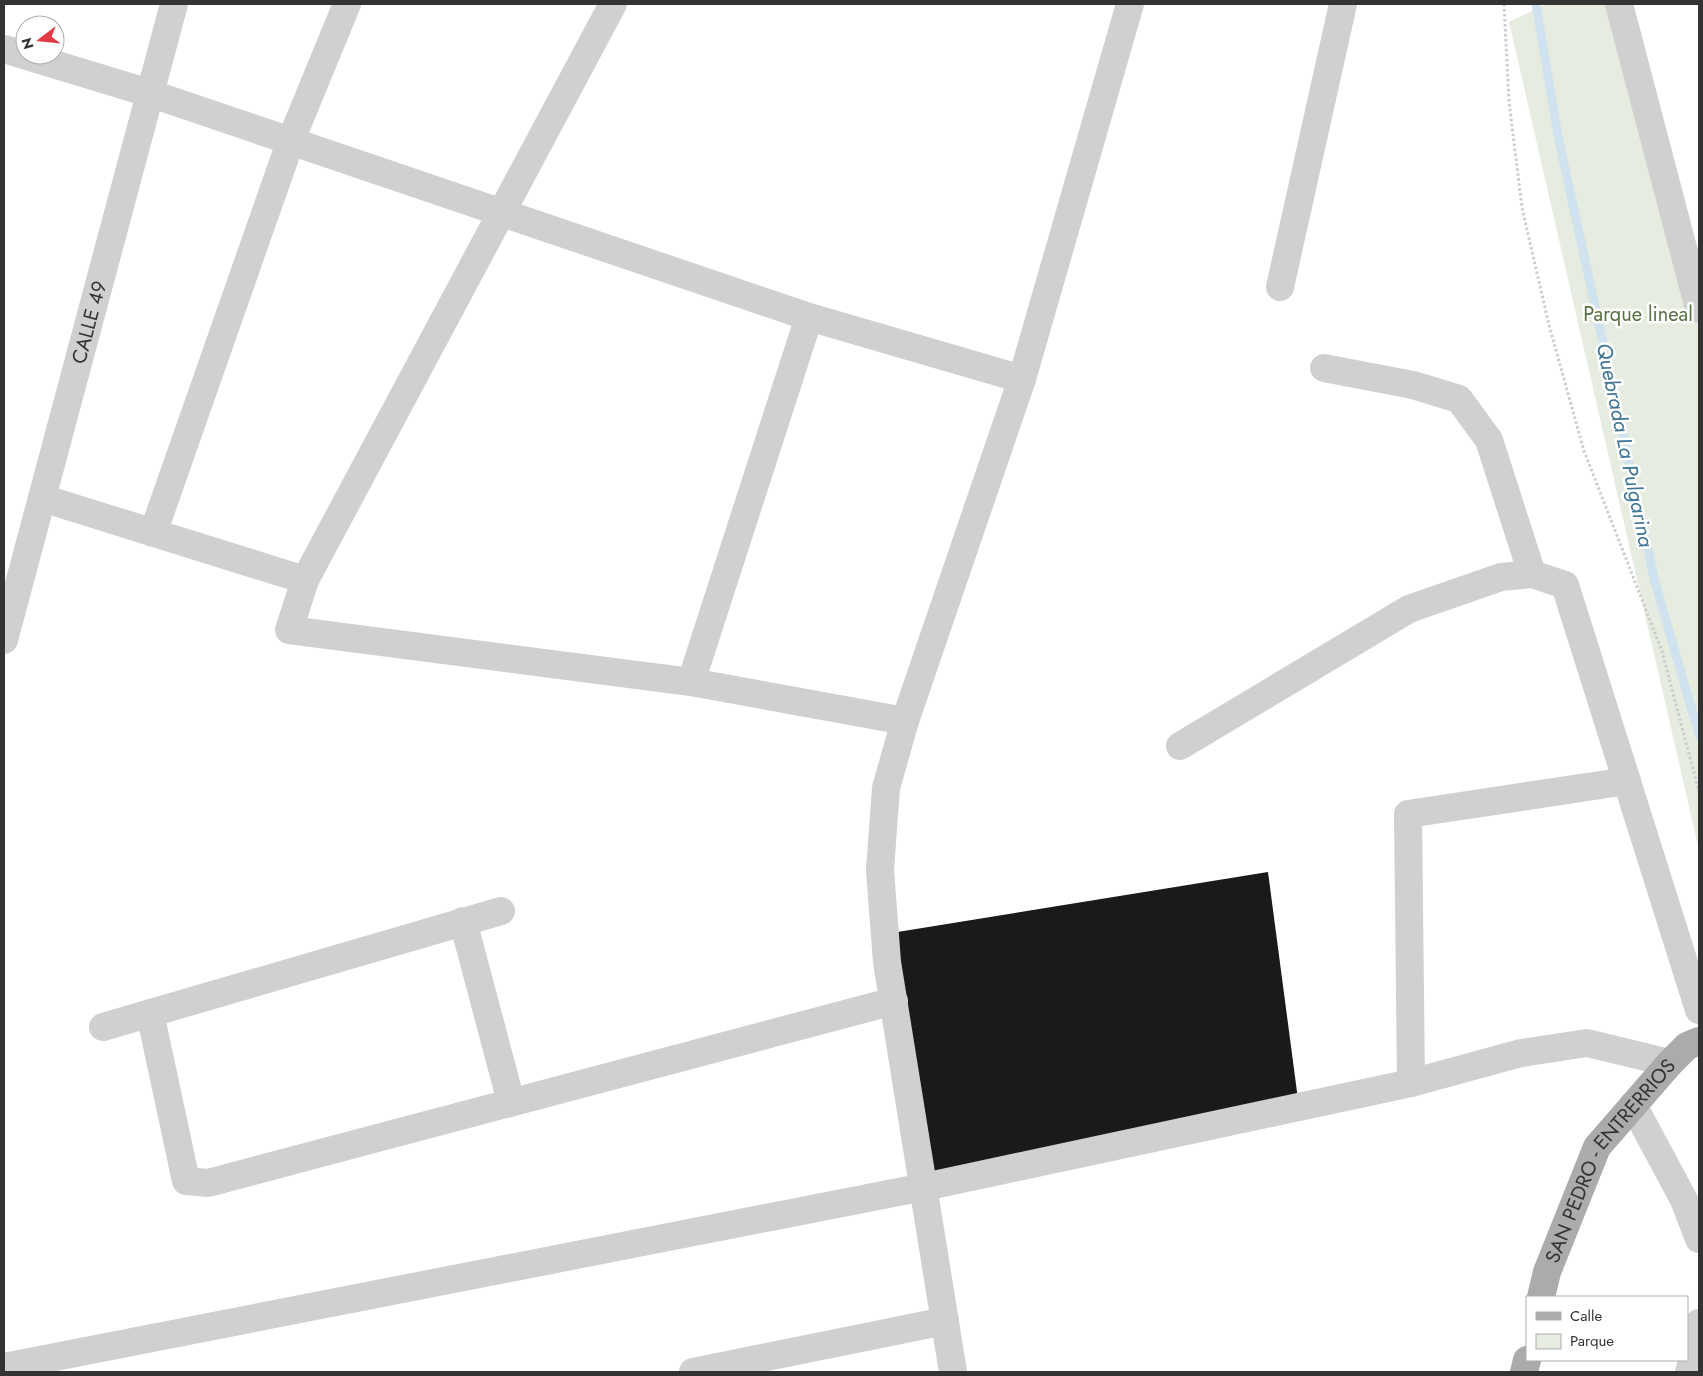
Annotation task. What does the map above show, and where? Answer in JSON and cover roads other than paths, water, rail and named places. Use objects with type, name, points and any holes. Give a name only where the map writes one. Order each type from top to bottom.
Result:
[{"type":"main road","name":"SAN PEDRO - ENTRERRIOS","points":[[1541,1296],[1547,1272],[1597,1147],[1670,1063],[1687,1046],[1699,1041]]},
{"type":"street","name":"CALLE 49","points":[[4,640],[174,4]]},
{"type":"street","points":[[153,533],[291,140],[347,4]]},
{"type":"street","points":[[613,4],[306,580],[288,630],[691,682],[905,721]]},
{"type":"street","points":[[953,1372],[887,962],[880,870],[886,788],[905,721],[1022,379],[1130,4]]},
{"type":"street","points":[[1280,287],[1343,4]]},
{"type":"street","points":[[1619,4],[1699,309]]},
{"type":"street","points":[[4,49],[149,93],[291,140],[501,214],[809,317],[1022,379]]},
{"type":"street","points":[[691,682],[809,317]]},
{"type":"street","points":[[1324,368],[1413,385],[1459,399],[1490,440],[1532,574]]},
{"type":"street","points":[[42,498],[306,580]]},
{"type":"street","points":[[1180,746],[1409,609],[1502,577],[1532,574],[1565,585],[1699,1010]]},
{"type":"street","points":[[1410,1083],[1408,814],[1627,781]]},
{"type":"street","points":[[103,1027],[501,911]]},
{"type":"street","points":[[463,921],[511,1102]]},
{"type":"street","points":[[150,1013],[186,1181],[208,1183],[894,1001]]},
{"type":"street","points":[[4,1367],[924,1187],[1410,1083],[1521,1052],[1587,1043],[1670,1063]]},
{"type":"street","points":[[1633,1105],[1684,1200],[1699,1239]]},
{"type":"street","points":[[693,1372],[751,1366],[944,1321]]},
{"type":"street","points":[[1689,1372],[1699,1339],[1699,1323]]},
{"type":"waterway","name":"Quebrada La Pulgarina","points":[[1536,4],[1558,136],[1655,582],[1699,735]]},
{"type":"park label","name":"Parque lineal","points":[[1638,314]]}]
